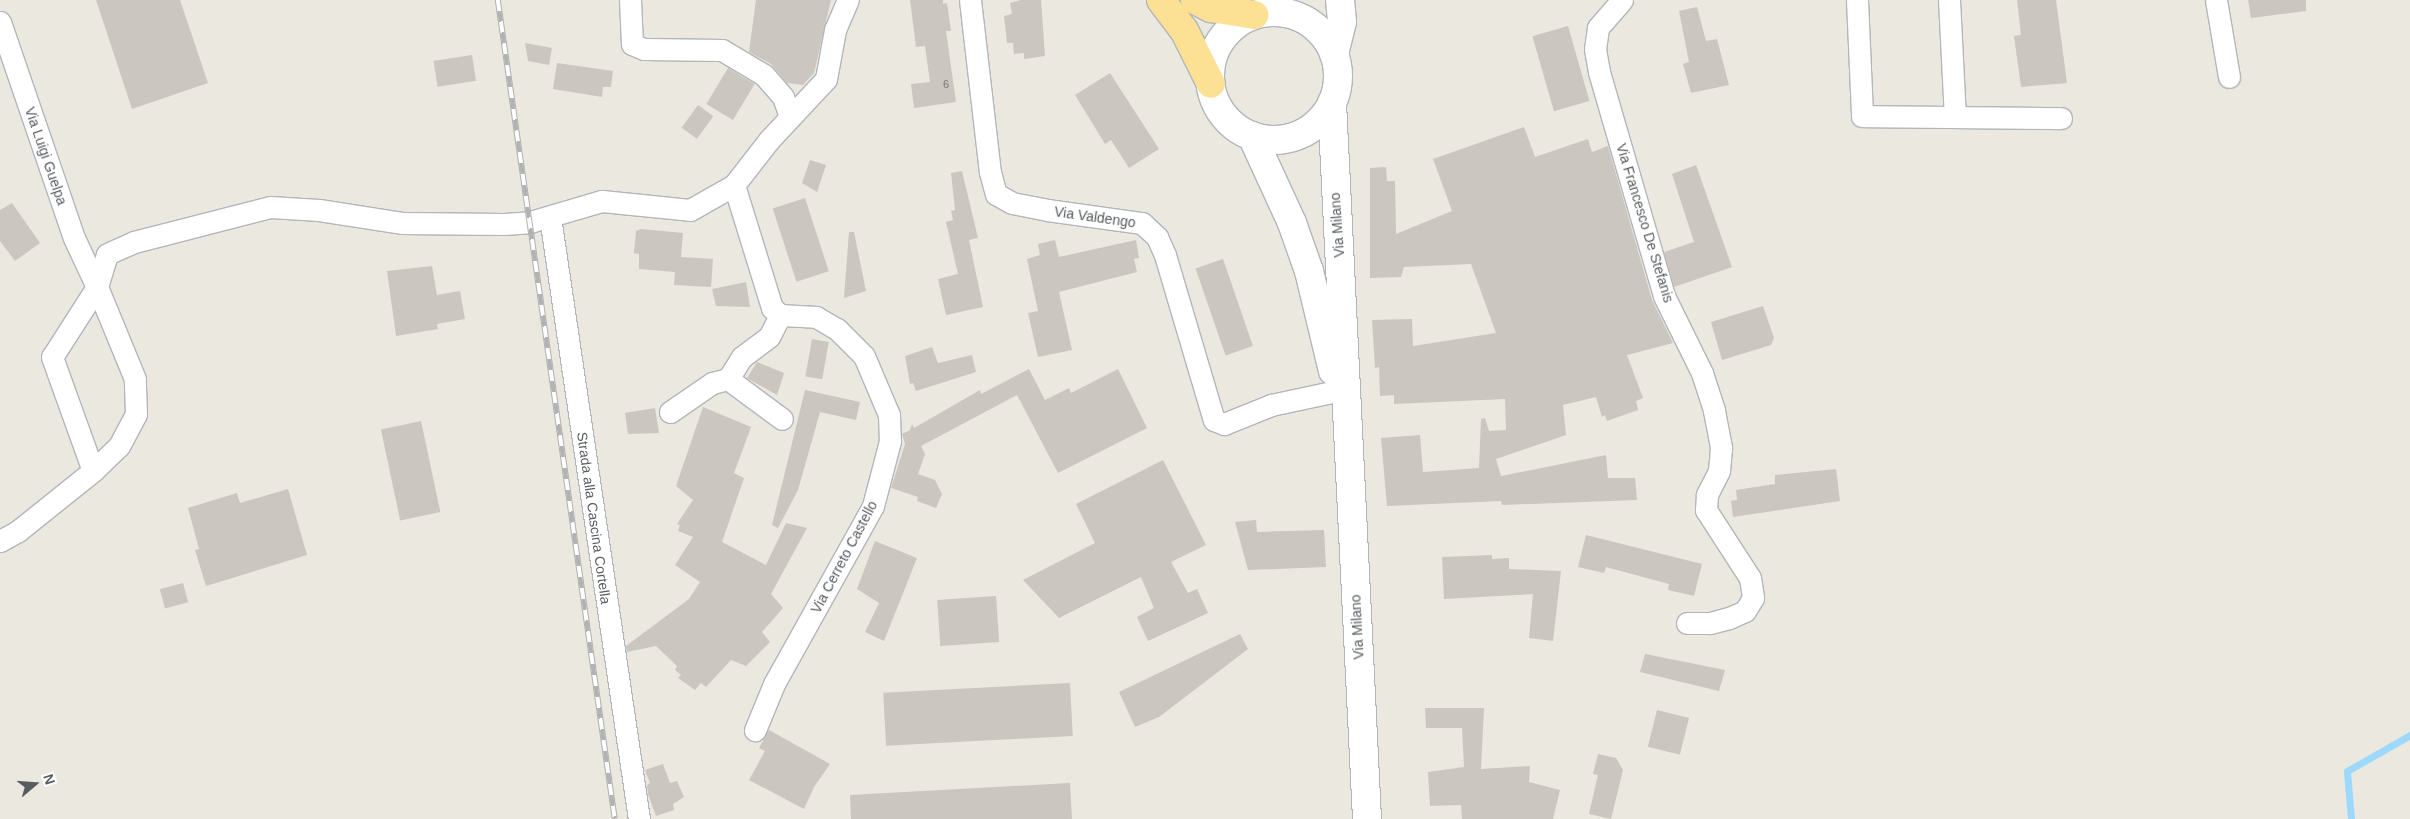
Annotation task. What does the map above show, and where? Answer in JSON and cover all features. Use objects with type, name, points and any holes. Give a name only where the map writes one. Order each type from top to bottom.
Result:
[{"type":"highway","points":[[1161,0],[1184,30],[1211,84]]},
{"type":"highway","points":[[1195,0],[1211,8],[1254,15]]},
{"type":"main road","points":[[1334,54],[1342,22],[1340,0]]},
{"type":"main road","points":[[1293,7],[1317,28],[1334,54],[1338,70],[1332,103],[1322,119],[1298,135],[1270,140],[1252,136],[1224,116],[1215,101],[1211,84],[1212,62],[1220,42],[1234,26],[1254,15],[1293,7]]},
{"type":"main road","name":"Via Milano","points":[[1332,103],[1367,819]]},
{"type":"main road","name":"Via Milano","points":[[1252,136],[1292,223],[1309,271],[1348,436]]},
{"type":"street","points":[[630,0],[632,44],[644,49],[722,50],[764,75],[783,97],[790,116]]},
{"type":"street","points":[[93,471],[52,357],[97,287],[107,254],[134,242],[270,208],[319,210],[403,223],[504,224],[550,217],[602,202],[690,210],[734,185],[790,116],[826,79],[835,30],[848,0]]},
{"type":"street","name":"Via Valdengo","points":[[970,0],[990,172],[996,194],[1012,203],[1047,210],[1142,223],[1157,237],[1214,420],[1224,424],[1271,405],[1338,390]]},
{"type":"street","name":"Via Francesco De Stefanis","points":[[1622,0],[1598,28],[1596,49],[1599,72],[1664,296],[1702,373],[1714,411],[1721,448],[1719,471],[1707,495],[1706,510],[1750,578],[1753,598],[1744,612],[1729,618],[1710,623],[1687,623]]},
{"type":"street","points":[[1857,0],[1862,116],[2061,118]]},
{"type":"street","points":[[1949,0],[1955,117]]},
{"type":"street","points":[[2216,0],[2229,77]]},
{"type":"street","name":"Via Luigi Guelpa","points":[[0,22],[74,238],[97,287]]},
{"type":"street","points":[[670,412],[712,382],[728,379],[742,357],[769,337],[780,315],[772,308],[734,185]]},
{"type":"street","name":"Strada alla Cascina Cortella","points":[[550,217],[639,819]]},
{"type":"street","points":[[0,541],[26,525],[93,471],[119,446],[136,414],[134,379],[97,287]]},
{"type":"street","name":"Via Cerreto Castello","points":[[755,730],[774,684],[873,506],[890,441],[889,415],[864,356],[837,329],[816,317],[780,315]]},
{"type":"street","points":[[728,379],[782,419]]},
{"type":"building","points":[[96,0],[180,0],[208,83],[132,109]]},
{"type":"building","points":[[756,0],[831,0],[814,73],[803,85],[787,83],[771,64],[749,52]]},
{"type":"building","points":[[910,0],[943,0],[943,4],[947,3],[951,31],[946,31],[956,102],[914,108],[911,84],[930,82],[925,46],[916,47]]},
{"type":"building","points":[[1021,0],[1041,0],[1045,56],[1024,59],[1024,53],[1014,54],[1013,43],[1007,43],[1004,16],[1012,14],[1010,3]]},
{"type":"building","points":[[2017,0],[2056,0],[2067,83],[2021,87],[2014,36],[2021,35]]},
{"type":"building","points":[[2248,0],[2306,0],[2306,11],[2251,18]]},
{"type":"building","points":[[1697,7],[1706,41],[1717,39],[1729,85],[1691,93],[1683,64],[1689,62],[1679,11]]},
{"type":"building","points":[[1568,26],[1589,101],[1554,111],[1532,36]]},
{"type":"building","points":[[525,43],[552,48],[549,65],[528,61]]},
{"type":"building","points":[[472,55],[476,81],[438,87],[433,61]]},
{"type":"building","points":[[557,63],[613,71],[611,87],[603,87],[602,97],[553,89]]},
{"type":"building","points":[[728,68],[755,84],[733,120],[706,104]]},
{"type":"building","points":[[1110,73],[1159,149],[1129,168],[1111,140],[1105,144],[1075,95]]},
{"type":"building","points":[[698,105],[713,116],[697,139],[682,128]]},
{"type":"building","points":[[1524,127],[1535,157],[1588,139],[1592,152],[1608,146],[1652,300],[1673,343],[1627,355],[1643,398],[1636,401],[1638,410],[1607,421],[1605,415],[1602,417],[1596,397],[1563,405],[1566,435],[1496,459],[1501,476],[1606,455],[1608,478],[1635,478],[1637,500],[1502,505],[1501,501],[1387,506],[1381,438],[1420,435],[1423,472],[1479,468],[1481,419],[1485,418],[1489,431],[1506,430],[1505,399],[1394,404],[1394,395],[1380,396],[1379,367],[1375,368],[1372,320],[1412,319],[1413,346],[1496,333],[1471,264],[1404,267],[1401,277],[1370,278],[1370,168],[1386,167],[1387,181],[1395,181],[1396,234],[1452,211],[1433,159]]},
{"type":"building","points":[[810,160],[826,165],[817,192],[802,183]]},
{"type":"building","points":[[1696,165],[1732,267],[1674,287],[1664,252],[1694,242],[1672,174]]},
{"type":"building","points":[[962,171],[978,238],[969,240],[983,307],[946,315],[938,279],[958,274],[946,222],[953,220],[951,211],[955,210],[951,173]]},
{"type":"building","points":[[805,198],[829,271],[796,282],[773,209]]},
{"type":"building","points":[[12,203],[40,243],[15,261],[0,241],[0,210]]},
{"type":"building","points":[[641,229],[683,233],[681,257],[713,259],[711,287],[674,285],[675,272],[639,269],[639,254],[634,253],[636,231]]},
{"type":"building","points":[[849,232],[854,232],[866,291],[844,298]]},
{"type":"building","points":[[1055,240],[1059,257],[1136,240],[1139,258],[1134,259],[1137,272],[1059,292],[1072,350],[1038,357],[1028,313],[1038,311],[1027,259],[1040,255],[1038,244]]},
{"type":"building","points":[[1223,259],[1253,346],[1226,355],[1196,268]]},
{"type":"building","points":[[432,266],[437,295],[460,291],[465,319],[437,324],[438,329],[396,336],[387,271]]},
{"type":"building","points":[[746,282],[750,307],[716,306],[712,289]]},
{"type":"building","points":[[1763,306],[1774,338],[1771,345],[1722,360],[1711,322]]},
{"type":"building","points":[[812,339],[829,342],[822,379],[805,376]]},
{"type":"building","points":[[932,347],[938,363],[972,355],[976,372],[916,391],[913,383],[910,384],[905,356]]},
{"type":"building","points":[[757,362],[784,373],[777,395],[747,378]]},
{"type":"building","points":[[1029,369],[1045,400],[1069,388],[1071,393],[1118,369],[1147,428],[1058,473],[1017,395],[921,446],[925,454],[918,474],[935,480],[942,494],[936,508],[917,501],[918,497],[891,488],[905,444],[902,434],[910,430],[912,424],[914,428],[980,390],[981,394]]},
{"type":"building","points":[[805,390],[860,402],[856,420],[820,412],[798,490],[778,528],[772,525]]},
{"type":"building","points":[[703,407],[751,427],[734,473],[744,478],[722,542],[766,565],[786,523],[807,528],[771,594],[783,608],[762,632],[770,642],[746,666],[731,660],[706,687],[701,683],[695,690],[678,678],[681,675],[675,670],[677,666],[656,646],[627,652],[626,646],[689,599],[700,582],[675,565],[693,537],[678,531],[680,525],[677,524],[693,500],[676,486]]},
{"type":"building","points":[[655,408],[659,433],[628,434],[625,413]]},
{"type":"building","points":[[421,421],[440,512],[400,520],[381,430]]},
{"type":"building","points":[[1163,460],[1206,545],[1171,562],[1188,593],[1197,589],[1208,613],[1148,641],[1137,617],[1154,608],[1141,577],[1059,618],[1023,580],[1095,543],[1076,504]]},
{"type":"building","points":[[1836,469],[1840,501],[1733,517],[1731,501],[1737,500],[1736,490],[1775,484],[1775,475]]},
{"type":"building","points":[[288,489],[307,555],[206,586],[195,550],[199,549],[188,508],[237,493],[240,503]]},
{"type":"building","points":[[1256,520],[1257,532],[1324,530],[1326,567],[1248,570],[1235,522]]},
{"type":"building","points":[[1586,535],[1702,564],[1694,596],[1668,590],[1669,584],[1606,567],[1604,573],[1578,567]]},
{"type":"building","points":[[875,541],[917,558],[884,641],[865,632],[879,603],[857,589]]},
{"type":"building","points":[[1492,555],[1492,559],[1509,558],[1509,569],[1561,571],[1553,641],[1529,638],[1533,594],[1444,599],[1442,557]]},
{"type":"building","points":[[183,583],[188,602],[165,609],[160,589]]},
{"type":"building","points":[[996,596],[999,642],[940,646],[937,600]]},
{"type":"building","points":[[1240,634],[1248,649],[1159,717],[1135,727],[1119,692]]},
{"type":"building","points":[[1645,654],[1725,670],[1719,691],[1640,672]]},
{"type":"building","points":[[1070,683],[1073,736],[886,746],[883,693]]},
{"type":"building","points":[[1425,708],[1484,708],[1481,769],[1530,766],[1529,782],[1560,790],[1553,819],[1462,819],[1461,805],[1430,806],[1428,772],[1464,767],[1462,728],[1426,728]]},
{"type":"building","points":[[1657,710],[1689,718],[1680,755],[1648,747]]},
{"type":"building","points":[[769,730],[830,764],[814,787],[804,809],[749,780],[765,751],[759,748]]},
{"type":"building","points":[[1598,754],[1616,758],[1623,770],[1611,819],[1589,814],[1598,775],[1593,774]]},
{"type":"building","points":[[663,764],[670,783],[677,781],[684,797],[673,804],[674,810],[656,816],[648,794],[647,785],[650,783],[645,770]]},
{"type":"building","points":[[1070,783],[1072,819],[851,819],[850,795]]},
{"type":"waterway","points":[[2351,819],[2347,771],[2410,735]]},
{"type":"railway","points":[[498,0],[615,819]]}]
